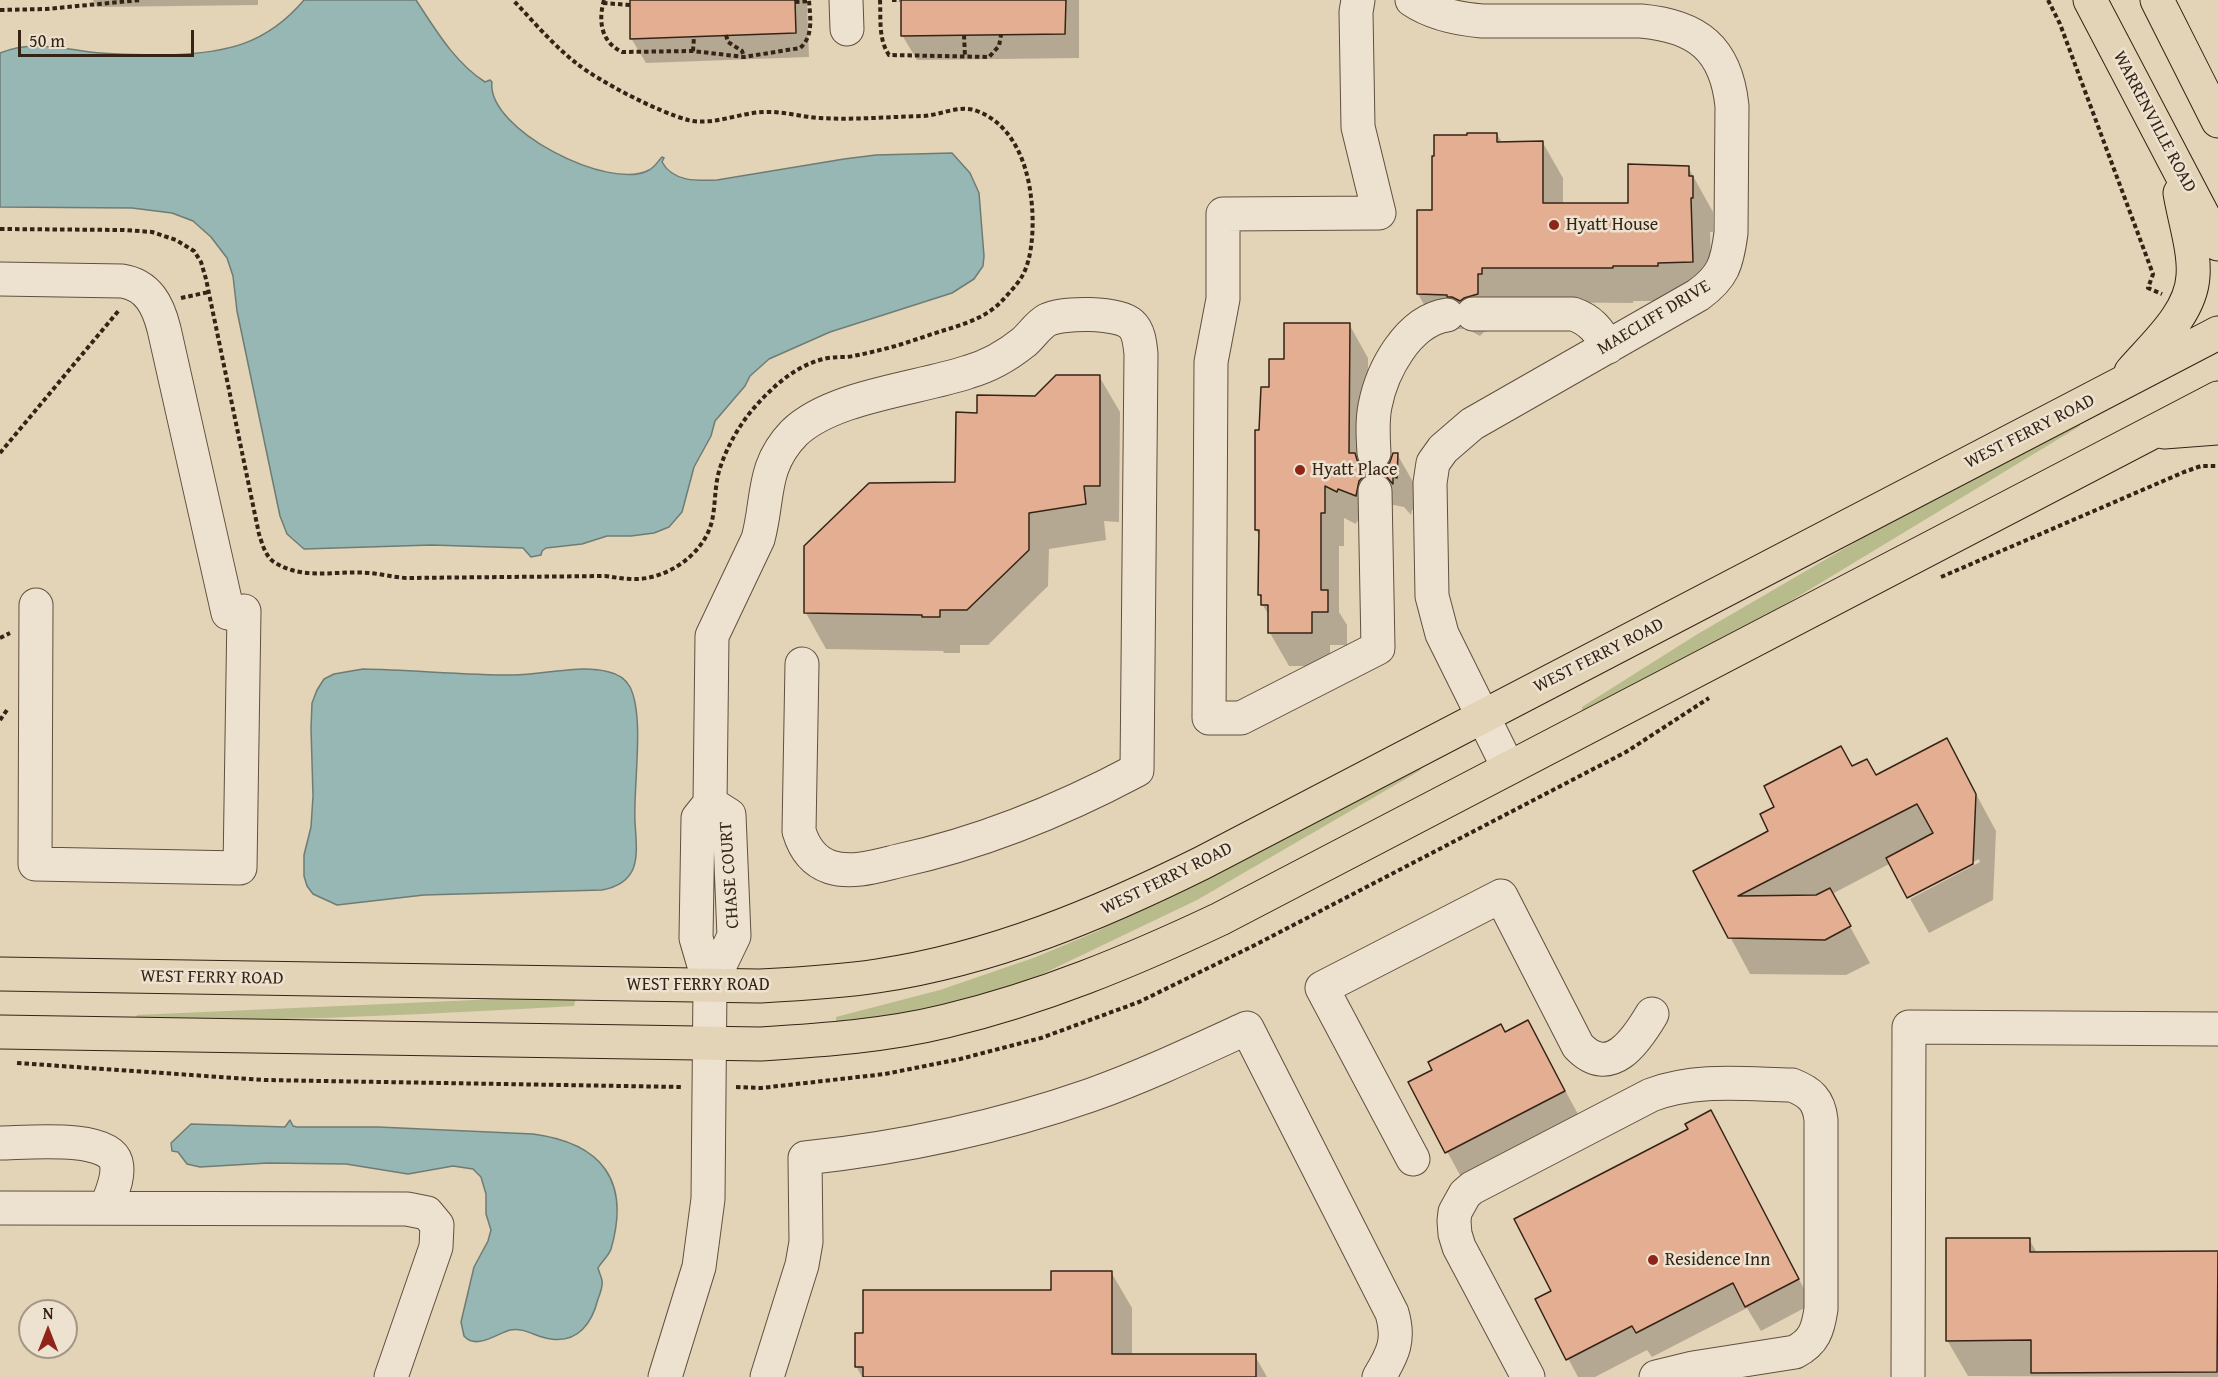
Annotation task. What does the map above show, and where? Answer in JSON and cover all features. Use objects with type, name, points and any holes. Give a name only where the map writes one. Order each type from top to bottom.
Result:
[{"type":"main road","name":"WARRENVILLE ROAD","points":[[2090,0],[2218,244]]},
{"type":"main road","points":[[2157,0],[2218,121]]},
{"type":"main road","points":[[2119,386],[2186,304],[2193,276],[2173,159]]},
{"type":"main road","name":"WEST FERRY ROAD","points":[[0,974],[710,986],[770,985],[877,976],[986,952],[1107,909],[1158,885],[2218,333]]},
{"type":"main road","points":[[0,1032],[708,1045],[760,1044],[827,1039],[901,1029],[945,1021],[1014,1002],[1081,980],[1144,955],[1220,919],[2218,398]]},
{"type":"main road","points":[[2150,434],[2218,428]]},
{"type":"street","points":[[1358,0],[1356,12],[1358,127],[1379,213],[1223,214],[1223,298],[1211,363],[1209,718],[1241,718],[1378,648],[1375,491]]},
{"type":"street","name":"MAECLIFF DRIVE","points":[[1412,0],[1459,19],[1666,23],[1688,32],[1716,52],[1727,78],[1732,106],[1731,233],[1724,268],[1714,284],[1698,296],[1472,424],[1443,449],[1434,463],[1430,483],[1432,596],[1436,616],[1442,634],[1508,767]]},
{"type":"street","points":[[0,279],[122,281],[142,288],[155,302],[164,329],[236,612],[240,868],[35,864],[36,605]]},
{"type":"street","name":"CHASE COURT","points":[[665,1377],[693,1292],[703,1245],[708,1199],[710,986],[696,938],[698,818],[710,803],[712,636],[758,539],[767,482],[772,467],[787,442],[806,424],[828,411],[847,403],[943,380],[986,366],[1017,347],[1039,327],[1056,317],[1077,314],[1125,320],[1132,325],[1136,330],[1141,354],[1137,770],[1050,812],[960,845],[870,867],[844,870],[833,868],[822,864],[808,851],[799,831],[802,664]]},
{"type":"street","points":[[1374,453],[1375,406],[1386,373],[1400,349],[1413,333],[1434,318],[1460,314],[1573,314],[1594,326],[1608,346]]},
{"type":"street","points":[[1413,1159],[1322,988],[1501,896],[1578,1046],[1584,1052],[1599,1058],[1620,1055],[1633,1044],[1652,1014]]},
{"type":"street","points":[[1908,1377],[1909,1027],[2218,1029]]},
{"type":"street","points":[[767,1377],[802,1265],[806,1242],[805,1158],[898,1145],[1034,1113],[1139,1076],[1246,1028],[1392,1313],[1395,1324],[1394,1349],[1379,1377]]},
{"type":"street","points":[[1528,1377],[1460,1247],[1454,1221],[1459,1203],[1465,1194],[1472,1188],[1651,1095],[1668,1089],[1706,1083],[1792,1085],[1803,1089],[1817,1102],[1821,1120],[1821,1309],[1815,1336],[1806,1346],[1795,1352],[1693,1368],[1656,1377]]},
{"type":"street","points":[[0,1143],[80,1143],[106,1150],[113,1156],[117,1175],[106,1208]]},
{"type":"street","points":[[0,1208],[407,1209],[428,1213],[437,1225],[436,1247],[391,1377]]},
{"type":"path","points":[[0,10],[46,9],[141,0]]},
{"type":"path","points":[[0,229],[152,232],[176,240],[194,251],[201,262],[206,279],[259,534],[265,551],[272,561],[291,569],[313,574],[369,573],[384,577],[406,578],[605,576],[631,579],[647,578],[668,571],[700,548],[708,534],[713,517],[713,500],[719,469],[731,441],[744,419],[771,390],[802,367],[832,357],[845,357],[886,348],[958,326],[981,316],[1005,297],[1023,276],[1029,260],[1033,216],[1025,166],[1013,139],[993,120],[976,111],[963,108],[927,116],[816,118],[792,113],[764,112],[698,122],[685,119],[663,111],[600,79],[575,62],[513,0]]},
{"type":"path","points":[[880,0],[881,34],[884,48],[889,55],[989,57],[999,46],[1001,35]]},
{"type":"path","points":[[892,0],[900,0]]},
{"type":"path","points":[[2048,0],[2060,24],[2153,274],[2148,288],[2164,295]]},
{"type":"path","points":[[630,5],[603,2],[600,15],[604,39],[622,52],[693,51],[744,57],[800,48],[806,43],[810,34],[809,1],[795,2]]},
{"type":"path","points":[[726,35],[728,42],[742,51],[744,57]]},
{"type":"path","points":[[964,35],[965,56]]},
{"type":"path","points":[[693,51],[694,37]]},
{"type":"path","points":[[0,453],[124,305]]},
{"type":"path","points":[[1937,579],[2184,472],[2201,466],[2218,466]]},
{"type":"path","points":[[1491,823],[1626,752],[1716,694]]},
{"type":"path","points":[[11,1062],[264,1080],[660,1087]]},
{"type":"green space","points":[[2079,422],[2080,426],[1774,611],[1582,712],[1582,707],[1696,635],[1938,494]]},
{"type":"green space","points":[[1419,765],[1421,770],[1197,900],[1009,990],[917,1012],[836,1024],[836,1017],[940,990],[1036,957],[1098,931]]},
{"type":"green space","points":[[520,998],[576,998],[574,1006],[464,1012],[300,1019],[135,1020],[137,1015]]},
{"type":"water","points":[[304,0],[416,0],[438,34],[464,65],[485,82],[490,80],[492,82],[495,100],[509,119],[529,136],[554,152],[607,172],[631,174],[649,170],[662,157],[664,158],[662,162],[667,169],[679,177],[694,180],[717,180],[876,155],[952,153],[970,173],[979,193],[983,266],[974,279],[952,293],[830,332],[769,359],[750,376],[745,386],[715,421],[711,436],[694,467],[682,512],[669,527],[654,533],[607,536],[582,544],[546,548],[541,555],[531,557],[523,548],[432,545],[304,549],[287,534],[280,516],[237,311],[233,276],[227,258],[211,237],[193,221],[172,213],[132,208],[0,207],[0,53],[34,46],[130,55],[189,54],[226,49],[259,37],[275,27]]},
{"type":"water","points":[[363,669],[525,675],[585,669],[609,672],[621,677],[630,687],[634,700],[638,733],[636,856],[631,874],[615,886],[602,890],[424,895],[337,905],[313,894],[304,876],[304,855],[311,827],[313,796],[312,703],[324,679],[334,674]]},
{"type":"water","points":[[290,1120],[293,1126],[297,1127],[378,1127],[533,1134],[577,1146],[593,1156],[605,1169],[613,1185],[617,1203],[616,1225],[611,1249],[598,1268],[602,1288],[588,1323],[576,1334],[561,1339],[546,1338],[515,1329],[474,1342],[464,1336],[461,1322],[474,1267],[488,1241],[491,1230],[486,1214],[486,1194],[481,1177],[473,1169],[453,1166],[408,1174],[346,1164],[268,1163],[200,1167],[187,1164],[178,1152],[172,1151],[171,1143],[191,1124],[285,1127]]},
{"type":"building","points":[[630,0],[795,0],[796,33],[630,39]]},
{"type":"building","points":[[901,0],[1066,0],[1065,34],[901,36]]},
{"type":"building","name":"Hyatt House","points":[[1467,133],[1497,133],[1497,142],[1543,141],[1543,203],[1628,203],[1628,164],[1689,166],[1689,176],[1693,176],[1693,198],[1691,198],[1693,262],[1658,263],[1658,266],[1613,266],[1613,268],[1482,268],[1482,274],[1478,274],[1478,294],[1460,301],[1447,297],[1447,295],[1417,294],[1417,210],[1432,210],[1434,135],[1467,135]]},
{"type":"building","name":"Hyatt Place","points":[[1284,323],[1350,323],[1349,453],[1355,453],[1358,463],[1365,469],[1375,472],[1385,468],[1393,453],[1398,453],[1397,478],[1393,477],[1393,484],[1385,475],[1374,472],[1365,475],[1359,481],[1356,496],[1338,489],[1337,492],[1325,486],[1325,513],[1321,513],[1321,590],[1328,590],[1328,612],[1312,612],[1312,633],[1268,633],[1268,605],[1261,605],[1261,595],[1258,595],[1259,530],[1255,530],[1255,430],[1259,430],[1261,387],[1269,387],[1269,359],[1284,359]]},
{"type":"building","points":[[1056,375],[1100,375],[1100,486],[1084,486],[1086,504],[1029,513],[1029,550],[967,610],[940,610],[940,617],[804,613],[804,546],[869,483],[955,482],[956,412],[977,413],[977,395],[1035,396]]},
{"type":"building","points":[[1947,738],[1976,794],[1973,864],[1907,898],[1886,858],[1933,833],[1917,804],[1738,896],[1816,895],[1830,888],[1851,926],[1825,940],[1728,938],[1693,871],[1768,831],[1760,814],[1774,807],[1764,786],[1841,746],[1852,766],[1867,759],[1876,775]]},
{"type":"building","points":[[1528,1020],[1565,1091],[1445,1153],[1408,1082],[1432,1070],[1428,1062],[1501,1024],[1505,1032]]},
{"type":"building","points":[[1711,1110],[1799,1279],[1745,1307],[1733,1283],[1636,1333],[1632,1326],[1566,1360],[1535,1299],[1551,1291],[1514,1219],[1688,1129],[1685,1124]]},
{"type":"building","points":[[1946,1238],[2030,1238],[2030,1252],[2218,1251],[2217,1372],[2031,1373],[2031,1340],[1946,1341]]},
{"type":"building","points":[[1051,1271],[1112,1271],[1112,1354],[1256,1354],[1256,1377],[863,1377],[863,1367],[855,1367],[855,1333],[863,1333],[863,1290],[1051,1290]]},
{"type":"place","name":"Hyatt House","points":[[1554,225]]},
{"type":"place","name":"Hyatt Place","points":[[1300,470]]},
{"type":"place","name":"Residence Inn","points":[[1653,1260]]}]
